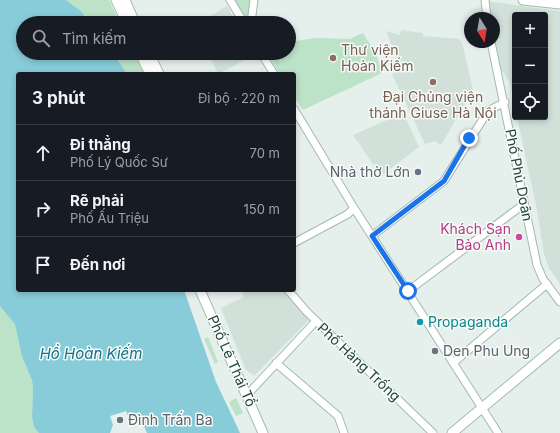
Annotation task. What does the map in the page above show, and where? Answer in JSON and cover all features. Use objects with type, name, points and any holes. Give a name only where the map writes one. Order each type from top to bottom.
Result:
[{"type":"main road","points":[[116,0],[124,16]]},
{"type":"main road","points":[[125,0],[133,16]]},
{"type":"main road","points":[[523,0],[560,4]]},
{"type":"main road","points":[[143,60],[149,72]]},
{"type":"main road","points":[[152,60],[158,72]]},
{"type":"main road","name":"Phố Lê Thái Tổ","points":[[201,292],[263,433]]},
{"type":"main road","points":[[452,433],[560,343]]},
{"type":"street","points":[[230,0],[240,16]]},
{"type":"street","points":[[253,16],[254,0]]},
{"type":"street","points":[[485,0],[486,12]]},
{"type":"street","name":"Phố Phủ Doãn","points":[[492,48],[505,102],[537,265],[547,284],[560,302]]},
{"type":"street","points":[[266,60],[273,72]]},
{"type":"street","points":[[372,236],[444,181],[488,111],[505,102]]},
{"type":"street","points":[[296,112],[354,208],[498,433]]},
{"type":"street","points":[[408,291],[524,204]]},
{"type":"street","points":[[296,242],[348,214],[354,208]]},
{"type":"street","points":[[453,363],[547,284]]},
{"type":"street","name":"Phố Hàng Trống","points":[[290,292],[316,321],[433,433]]},
{"type":"street","points":[[247,395],[316,321]]},
{"type":"street","points":[[276,363],[338,416],[344,433]]},
{"type":"shaded area","points":[[487,1],[560,11],[560,284],[549,268],[544,254],[537,210],[518,120],[548,120],[548,12],[512,12],[512,93],[510,82],[501,70],[496,48],[500,48],[500,12],[489,12]]},
{"type":"shaded area","points":[[227,6],[233,16],[210,16]]},
{"type":"shaded area","name":"Đại Chủng viện thánh Giuse Hà Nội","points":[[401,30],[423,33],[423,36],[460,39],[462,42],[473,90],[441,145],[435,141],[425,144],[392,74],[401,69],[386,31],[400,35]]},
{"type":"shaded area","points":[[211,60],[245,60],[222,72],[217,72]]},
{"type":"shaded area","points":[[403,113],[419,147],[381,176],[353,135]]},
{"type":"shaded area","points":[[242,292],[285,292],[309,320],[254,376],[246,370],[221,308],[244,297]]},
{"type":"green space","points":[[66,0],[109,0],[117,16],[85,16],[81,11]]},
{"type":"green space","points":[[233,0],[252,0],[250,16],[243,16]]},
{"type":"green space","points":[[363,33],[376,54],[382,73],[303,110],[296,100],[296,72],[279,72],[271,60],[296,60],[296,41],[316,38],[350,39]]},
{"type":"green space","points":[[118,60],[137,60],[143,72],[126,72]]},
{"type":"green space","points":[[0,306],[15,323],[22,357],[32,380],[32,417],[34,427],[39,433],[0,433]]},
{"type":"green space","points":[[208,337],[218,362],[215,364],[204,339]]},
{"type":"green space","points":[[236,398],[243,413],[236,416],[229,402]]},
{"type":"water","name":"Hồ Hoàn Kiếm","points":[[0,0],[66,0],[81,11],[85,16],[16,16],[16,60],[118,60],[126,72],[16,72],[16,292],[185,292],[216,382],[240,433],[147,433],[144,426],[129,418],[126,411],[110,416],[113,425],[110,433],[39,433],[34,427],[32,417],[32,380],[22,357],[15,324],[0,306]]},
{"type":"place","name":"Thư viện Hoàn Kiếm","points":[[333,58]]},
{"type":"place","name":"Đại Chủng viện thánh Giuse Hà Nội","points":[[433,82]]},
{"type":"place","name":"Nhà thờ Lớn","points":[[418,172]]},
{"type":"place","name":"Khách Sạn Bảo Anh","points":[[519,237]]},
{"type":"place","name":"Propaganda","points":[[420,322]]},
{"type":"place","name":"Den Phu Ung","points":[[435,351]]},
{"type":"place","name":"Đình Trấn Ba","points":[[120,420]]},
{"type":"route","points":[[408,291],[372,236],[444,181],[469,138]]}]
